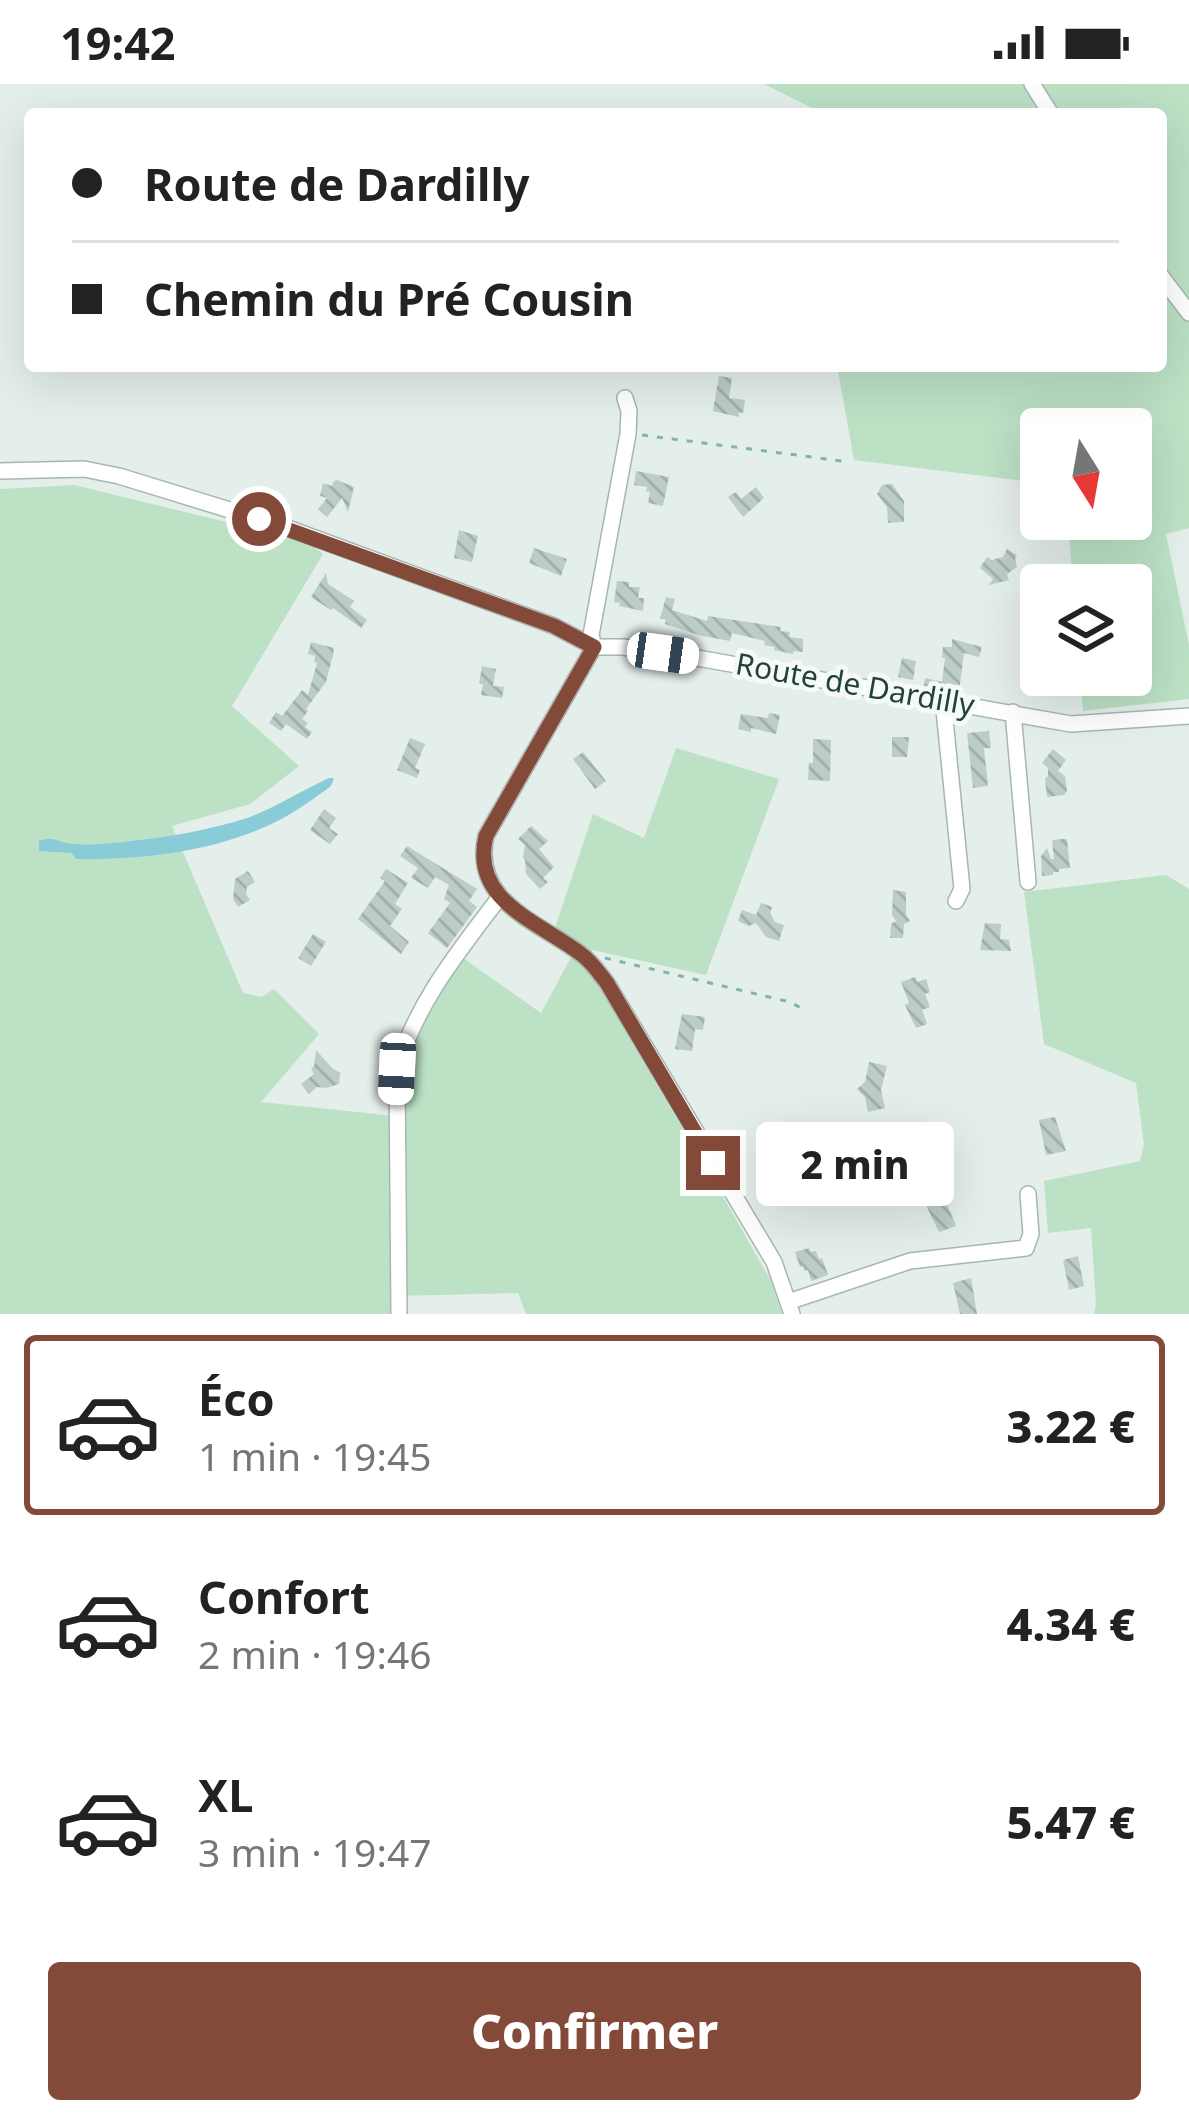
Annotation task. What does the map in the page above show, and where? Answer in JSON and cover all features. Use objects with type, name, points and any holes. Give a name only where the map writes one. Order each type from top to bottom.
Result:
[{"type":"street","points":[[1167,284],[1189,313]]},
{"type":"street","points":[[625,398],[628,434],[591,635],[594,647],[486,836],[483,864],[487,878],[499,898],[581,954],[607,983],[774,1262],[790,1308],[910,1261],[1026,1248],[1031,1234],[1028,1194]]},
{"type":"street","name":"Route de Dardilly","points":[[0,471],[84,469],[119,476],[284,527],[554,626],[594,647],[683,656],[1086,725],[1189,716]]},
{"type":"street","points":[[943,700],[962,889],[956,901]]},
{"type":"street","points":[[1013,712],[1028,882]]},
{"type":"street","points":[[399,1314],[397,1069],[439,976],[499,898]]},
{"type":"path","points":[[628,434],[842,461]]},
{"type":"path","points":[[581,954],[801,1008]]},
{"type":"green space","points":[[764,84],[1189,84],[1189,528],[1166,534],[1189,645],[1189,699],[1083,711],[1082,696],[1152,696],[1152,564],[1071,564],[1070,540],[1152,540],[1152,408],[1020,408],[1020,480],[854,460],[838,372],[1167,372],[1167,108],[812,108]]},
{"type":"green space","points":[[74,485],[308,542],[323,554],[232,706],[299,766],[250,804],[172,826],[243,993],[262,997],[274,989],[319,1034],[261,1102],[405,1117],[403,1067],[437,995],[463,958],[541,1013],[576,948],[555,928],[593,814],[644,838],[676,748],[779,779],[706,975],[592,950],[596,975],[771,1281],[782,1314],[526,1314],[518,1293],[394,1296],[393,1314],[0,1314],[0,489]]},
{"type":"green space","points":[[1166,875],[1189,889],[1189,1314],[1094,1314],[1091,1228],[1048,1233],[1044,1181],[1140,1161],[1144,1144],[1136,1083],[1044,1044],[1024,892]]},
{"type":"water","points":[[334,778],[331,786],[285,817],[210,845],[102,859],[39,851],[39,841],[47,839],[99,844],[217,827],[255,815]]},
{"type":"building","points":[[719,376],[732,378],[729,398],[745,400],[739,417],[713,411]]},
{"type":"building","points":[[636,471],[669,477],[663,506],[648,503],[647,487],[634,485]]},
{"type":"building","points":[[337,480],[354,487],[348,512],[342,498],[327,517],[318,509],[327,498],[320,496],[323,483],[332,486]]},
{"type":"building","points":[[892,484],[904,501],[904,522],[888,523],[887,507],[877,494],[882,485]]},
{"type":"building","points":[[756,487],[764,498],[743,517],[728,497],[736,492],[741,499]]},
{"type":"building","points":[[459,530],[478,536],[472,562],[454,558]]},
{"type":"building","points":[[534,548],[567,559],[561,576],[529,563]]},
{"type":"building","points":[[1007,549],[1017,555],[1017,567],[1007,574],[1009,580],[989,585],[993,579],[980,568],[987,557],[1003,557]]},
{"type":"building","points":[[326,573],[328,584],[354,601],[350,607],[367,620],[361,628],[311,597]]},
{"type":"building","points":[[617,581],[640,587],[643,611],[614,602]]},
{"type":"building","points":[[666,597],[675,599],[672,610],[707,621],[708,616],[781,627],[780,631],[790,632],[789,637],[803,639],[803,652],[774,650],[765,641],[732,633],[730,641],[665,624],[660,618]]},
{"type":"building","points":[[952,639],[982,647],[979,657],[964,653],[959,692],[924,686],[925,678],[942,682],[943,647],[952,647]]},
{"type":"building","points":[[311,642],[334,648],[326,682],[302,719],[312,732],[307,739],[286,724],[281,731],[269,723],[276,712],[282,716],[302,690],[308,695],[317,663],[308,654]]},
{"type":"building","points":[[902,658],[916,661],[913,680],[898,677]]},
{"type":"building","points":[[482,666],[496,669],[493,686],[504,687],[502,698],[481,695]]},
{"type":"building","points":[[769,713],[780,715],[776,734],[738,729],[741,714],[768,718]]},
{"type":"building","points":[[989,731],[991,748],[984,748],[988,786],[973,788],[967,733]]},
{"type":"building","points":[[892,737],[909,737],[907,757],[892,757]]},
{"type":"building","points":[[410,738],[425,744],[415,768],[420,770],[417,778],[397,770]]},
{"type":"building","points":[[813,739],[831,740],[830,781],[808,780]]},
{"type":"building","points":[[1053,749],[1066,760],[1058,771],[1065,776],[1067,791],[1047,797],[1048,768],[1042,763]]},
{"type":"building","points":[[583,752],[606,781],[595,789],[573,759]]},
{"type":"building","points":[[324,809],[336,818],[329,828],[338,834],[330,844],[310,830]]},
{"type":"building","points":[[531,826],[548,841],[539,849],[554,867],[540,889],[526,874],[525,845],[518,839]]},
{"type":"building","points":[[1067,839],[1070,868],[1042,876],[1041,856],[1047,848],[1054,859],[1052,840]]},
{"type":"building","points":[[407,846],[477,889],[469,901],[477,907],[447,948],[428,933],[450,903],[444,899],[449,885],[435,877],[428,888],[411,878],[418,868],[400,856]]},
{"type":"building","points":[[386,869],[408,883],[395,904],[402,909],[390,926],[409,942],[401,954],[358,919],[385,881],[380,878]]},
{"type":"building","points":[[248,871],[255,882],[247,887],[250,900],[238,907],[233,899],[235,879]]},
{"type":"building","points":[[893,890],[906,892],[910,921],[904,924],[903,938],[890,938],[891,924],[896,921]]},
{"type":"building","points":[[761,903],[772,907],[775,922],[784,925],[779,941],[766,937],[756,923],[749,926],[738,921],[742,910],[756,915]]},
{"type":"building","points":[[985,923],[1001,924],[1000,939],[1009,940],[1011,951],[980,950]]},
{"type":"building","points":[[313,934],[326,942],[311,966],[298,958]]},
{"type":"building","points":[[915,977],[917,982],[926,979],[930,992],[925,994],[930,1007],[922,1010],[927,1024],[916,1028],[901,982]]},
{"type":"building","points":[[682,1014],[705,1017],[703,1030],[695,1029],[692,1051],[675,1049]]},
{"type":"building","points":[[316,1050],[340,1073],[339,1084],[317,1087],[309,1094],[301,1084],[314,1074]]},
{"type":"building","points":[[869,1062],[887,1066],[881,1090],[885,1108],[868,1112],[865,1097],[857,1089],[865,1082]]},
{"type":"building","points":[[1055,1117],[1066,1151],[1046,1155],[1039,1120]]},
{"type":"building","points":[[796,1143],[803,1154],[796,1158],[799,1162],[778,1176],[768,1161]]},
{"type":"building","points":[[943,1194],[956,1226],[939,1232],[925,1203]]},
{"type":"building","points":[[809,1248],[822,1258],[828,1275],[811,1281],[795,1252]]},
{"type":"building","points":[[1078,1256],[1084,1286],[1069,1290],[1063,1260]]},
{"type":"building","points":[[971,1278],[977,1314],[960,1314],[953,1283]]},
{"type":"route","points":[[259,519],[554,626],[594,647],[486,836],[483,864],[499,898],[595,967],[713,1163]]}]
